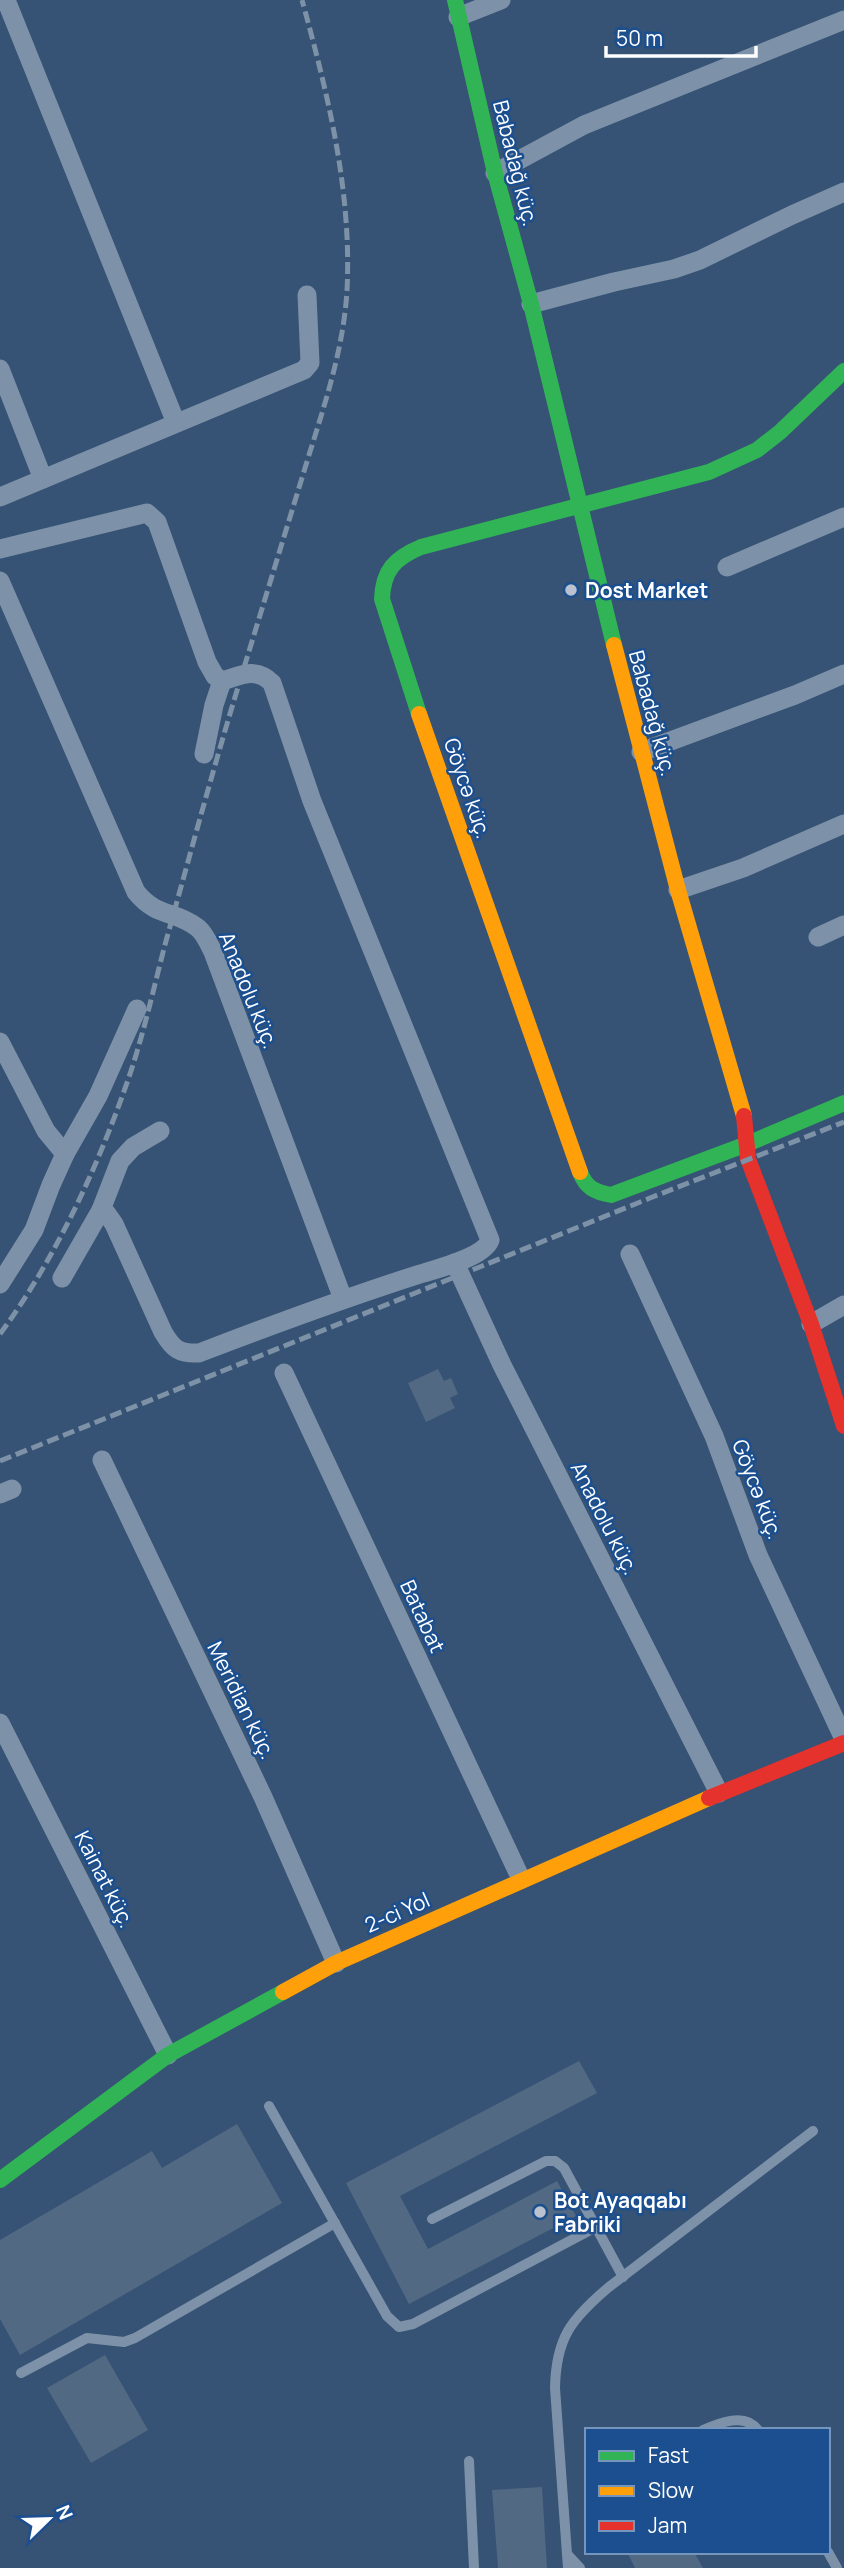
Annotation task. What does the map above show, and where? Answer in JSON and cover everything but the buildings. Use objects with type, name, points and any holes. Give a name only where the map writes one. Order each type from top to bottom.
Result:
[{"type":"street","points":[[6,0],[176,423]]},
{"type":"street","points":[[456,8],[501,0]]},
{"type":"street","name":"Babadağ küç.","points":[[456,8],[641,752],[678,890],[739,1094],[746,1124],[748,1159],[811,1324],[844,1426]]},
{"type":"street","points":[[495,173],[584,125],[844,19]]},
{"type":"street","points":[[531,304],[674,269],[699,260],[844,192]]},
{"type":"street","points":[[0,497],[304,370],[310,363],[307,295]]},
{"type":"street","points":[[0,369],[44,479]]},
{"type":"street","name":"Göycə küç.","points":[[747,1144],[611,1195],[595,1192],[584,1182],[576,1166],[438,772],[382,599],[382,578],[391,563],[421,547],[709,472],[757,450],[780,432],[844,371]]},
{"type":"street","points":[[0,550],[147,513],[152,515],[157,522],[207,662],[215,676],[222,681],[255,673],[264,675],[272,683],[316,814],[490,1240],[484,1249],[455,1263],[343,1298],[199,1353],[182,1354],[172,1347],[163,1332],[114,1224],[101,1210]]},
{"type":"street","points":[[727,567],[844,517]]},
{"type":"street","name":"Anadolu küç.","points":[[0,581],[136,892],[157,911],[174,915],[198,928],[213,952],[343,1298]]},
{"type":"street","points":[[641,752],[844,674]]},
{"type":"street","points":[[204,754],[222,681]]},
{"type":"street","points":[[678,890],[743,868],[844,824]]},
{"type":"street","points":[[818,937],[844,925]]},
{"type":"street","points":[[0,1284],[34,1230],[65,1154],[99,1096],[137,1009]]},
{"type":"street","points":[[0,1042],[46,1131],[65,1154]]},
{"type":"street","points":[[747,1144],[844,1103]]},
{"type":"street","points":[[62,1278],[101,1210],[120,1161],[133,1147],[160,1131]]},
{"type":"street","name":"Göycə küç.","points":[[630,1254],[713,1436],[758,1555],[844,1741]]},
{"type":"street","name":"Anadolu küç.","points":[[455,1263],[502,1365],[719,1793]]},
{"type":"street","points":[[811,1324],[844,1305]]},
{"type":"street","name":"Batabat","points":[[284,1373],[521,1879]]},
{"type":"street","name":"Meridian küç.","points":[[102,1460],[264,1797],[336,1963]]},
{"type":"street","name":"Kainat küç.","points":[[0,1723],[169,2055]]},
{"type":"street","name":"2-ci Yol","points":[[0,2180],[169,2055],[336,1963],[521,1879],[844,1741]]},
{"type":"lane","points":[[270,2106],[387,2316],[399,2327],[413,2324],[596,2227]]},
{"type":"lane","points":[[568,2568],[555,2364],[559,2346],[579,2316],[593,2301],[813,2131]]},
{"type":"lane","points":[[432,2219],[546,2161],[555,2161],[564,2168],[623,2277]]},
{"type":"lane","points":[[21,2373],[87,2337],[124,2342],[135,2338],[335,2223]]},
{"type":"lane","points":[[706,2428],[722,2421],[741,2420],[754,2424],[757,2428]]},
{"type":"lane","points":[[469,2461],[474,2568]]},
{"type":"lane","points":[[567,2554],[580,2568]]},
{"type":"railway","points":[[0,1334],[39,1274],[74,1211],[104,1144],[129,1077],[220,748],[337,359],[347,291],[346,217],[329,107],[302,0]]},
{"type":"railway","points":[[0,1461],[844,1122]]},
{"type":"traffic: fast","points":[[455,0],[495,173],[531,304],[614,645]]},
{"type":"traffic: fast","points":[[419,714],[382,599],[385,580],[397,561],[421,547],[709,472],[757,450],[780,432],[844,371]]},
{"type":"traffic: fast","points":[[580,1172],[592,1188],[611,1195],[747,1144],[844,1103]]},
{"type":"traffic: fast","points":[[0,2180],[168,2055],[283,1992]]},
{"type":"traffic: slow","points":[[614,645],[678,890],[744,1116]]},
{"type":"traffic: slow","points":[[419,714],[580,1172]]},
{"type":"traffic: slow","points":[[283,1992],[336,1963],[709,1798]]},
{"type":"traffic: jam","points":[[744,1116],[748,1159],[811,1324],[844,1426]]},
{"type":"traffic: jam","points":[[709,1798],[844,1743]]},
{"type":"place","name":"Dost Market","points":[[571,590]]},
{"type":"place","name":"Bot Ayaqqabı Fabriki","points":[[540,2212]]}]
